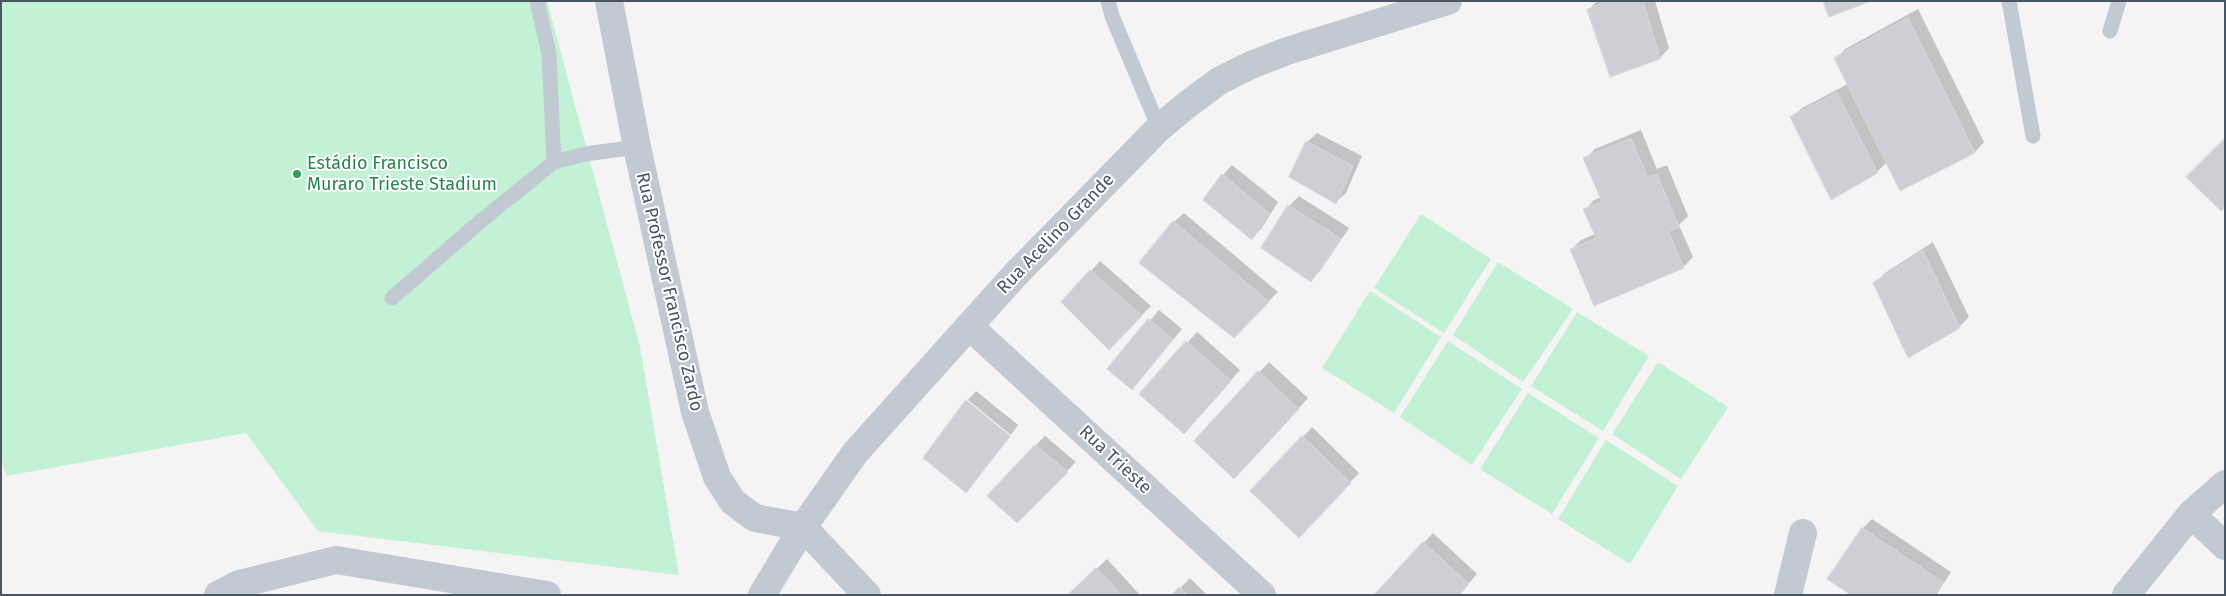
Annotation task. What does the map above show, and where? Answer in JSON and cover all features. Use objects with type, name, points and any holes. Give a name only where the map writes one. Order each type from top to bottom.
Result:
[{"type":"street","name":"Rua Professor Francisco Zardo","points":[[609,1],[636,147],[695,412],[717,477],[733,502],[755,518],[803,527]]},
{"type":"street","name":"Rua Acelino Grande","points":[[762,595],[803,527],[832,483],[855,453],[1022,269],[1160,128],[1219,81],[1251,64],[1448,1]]},
{"type":"street","name":"Rua Trieste","points":[[969,326],[1262,595]]},
{"type":"street","points":[[2126,595],[2191,514],[2225,484]]},
{"type":"street","points":[[2191,514],[2225,546]]},
{"type":"street","points":[[803,527],[868,595]]},
{"type":"street","points":[[1788,595],[1803,533]]},
{"type":"street","points":[[218,595],[239,584],[336,560],[547,595]]},
{"type":"lane","points":[[537,1],[549,54],[554,162]]},
{"type":"lane","points":[[1108,1],[1112,16],[1160,128]]},
{"type":"lane","points":[[2009,1],[2033,136]]},
{"type":"lane","points":[[2110,31],[2119,1]]},
{"type":"lane","points":[[392,298],[482,220],[554,162],[585,154],[636,147]]},
{"type":"green space","name":"Estádio Francisco Muraro Trieste Stadium","points":[[1,1],[547,1],[640,347],[679,575],[318,531],[246,433],[6,476],[1,458]]},
{"type":"green space","points":[[1421,214],[1491,259],[1444,333],[1374,288]]},
{"type":"green space","points":[[1498,262],[1573,309],[1523,382],[1453,335]]},
{"type":"green space","points":[[1370,291],[1441,337],[1394,413],[1322,368]]},
{"type":"green space","points":[[1577,312],[1649,356],[1603,431],[1531,386]]},
{"type":"green space","points":[[1448,341],[1522,389],[1472,465],[1400,417]]},
{"type":"green space","points":[[1658,362],[1728,407],[1681,479],[1612,434]]},
{"type":"green space","points":[[1528,393],[1599,438],[1552,514],[1480,469]]},
{"type":"green space","points":[[1606,440],[1678,486],[1630,564],[1558,519]]},
{"type":"building","points":[[1608,1],[1643,1],[1660,59],[1610,77],[1587,10]]},
{"type":"building","points":[[1823,1],[1871,1],[1829,17]]},
{"type":"building","points":[[1908,18],[1975,153],[1900,191],[1834,58]]},
{"type":"building","points":[[1837,93],[1878,173],[1831,200],[1790,117]]},
{"type":"building","points":[[2225,138],[2225,207],[2221,211],[2186,177]]},
{"type":"building","points":[[1631,139],[1648,178],[1657,174],[1679,227],[1668,231],[1684,268],[1594,306],[1570,249],[1596,238],[1583,209],[1602,202],[1583,158]]},
{"type":"building","points":[[1306,141],[1353,166],[1336,204],[1289,177]]},
{"type":"building","points":[[1222,174],[1269,213],[1252,240],[1203,200]]},
{"type":"building","points":[[1288,205],[1341,239],[1311,282],[1261,248]]},
{"type":"building","points":[[1173,221],[1269,302],[1234,338],[1139,263]]},
{"type":"building","points":[[1923,251],[1960,328],[1908,358],[1873,283]]},
{"type":"building","points":[[1090,270],[1142,316],[1109,350],[1061,302]]},
{"type":"building","points":[[1148,319],[1173,339],[1132,390],[1107,369]]},
{"type":"building","points":[[1186,341],[1231,381],[1184,434],[1139,394]]},
{"type":"building","points":[[1258,371],[1299,409],[1234,479],[1194,441]]},
{"type":"building","points":[[966,400],[1010,436],[966,493],[923,458]]},
{"type":"building","points":[[1302,436],[1351,483],[1299,538],[1250,491]]},
{"type":"building","points":[[1035,445],[1068,472],[1017,523],[987,496]]},
{"type":"building","points":[[1862,528],[1943,582],[1934,595],[1851,595],[1827,579]]},
{"type":"building","points":[[1423,542],[1469,584],[1459,595],[1374,595]]},
{"type":"building","points":[[1096,568],[1122,595],[1068,595]]},
{"type":"building","points":[[1179,587],[1187,595],[1172,595]]},
{"type":"place","name":"Estádio Francisco Muraro Trieste Stadium","points":[[297,174]]}]
